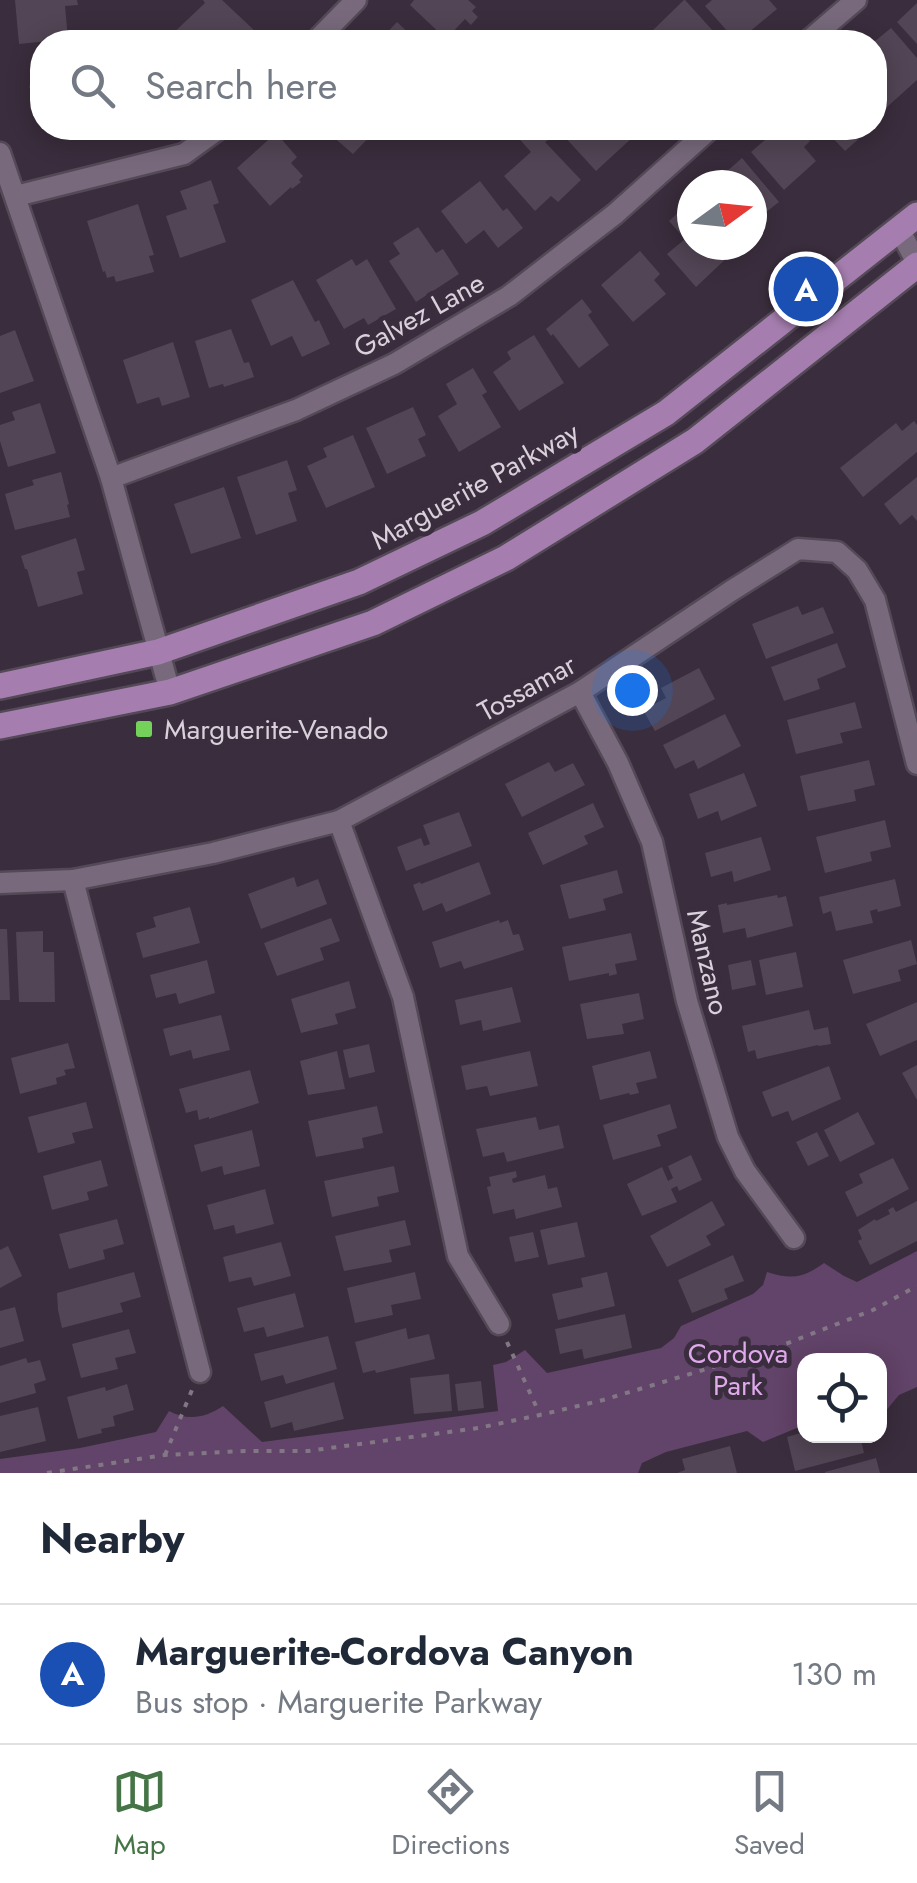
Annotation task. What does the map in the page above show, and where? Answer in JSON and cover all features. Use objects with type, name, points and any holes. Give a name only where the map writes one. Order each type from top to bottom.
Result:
[{"type":"main road","name":"Marguerite Parkway","points":[[0,686],[158,652],[359,582],[482,523],[666,413],[908,222]]},
{"type":"main road","points":[[0,726],[170,692],[372,623],[506,558],[695,441],[917,264]]},
{"type":"street","points":[[327,30],[356,0]]},
{"type":"street","points":[[821,30],[856,0]]},
{"type":"street","points":[[16,196],[184,154],[203,140]]},
{"type":"street","name":"Galvez Lane","points":[[110,478],[296,410],[394,364],[509,296],[615,214],[698,140]]},
{"type":"street","points":[[0,153],[110,478],[170,692]]},
{"type":"street","points":[[908,222],[917,264]]},
{"type":"street","name":"Tossamar","points":[[0,882],[73,880],[213,854],[339,820],[580,692],[798,549],[837,552],[857,570],[875,600],[917,764]]},
{"type":"street","name":"Manzano","points":[[580,692],[618,763],[652,842],[687,1001],[728,1137],[744,1171],[794,1238]]},
{"type":"street","points":[[339,820],[403,997],[458,1256],[499,1324]]},
{"type":"street","points":[[73,880],[200,1372]]},
{"type":"path","points":[[47,1473],[165,1455],[308,1450],[478,1428],[540,1415],[770,1350],[873,1310],[917,1286]]},
{"type":"path","points":[[499,1324],[540,1415]]},
{"type":"path","points":[[165,1455],[200,1372]]},
{"type":"green space","name":"Cordova Park","points":[[917,1251],[917,1387],[899,1395],[887,1409],[887,1353],[797,1353],[797,1428],[763,1442],[747,1431],[666,1452],[642,1463],[638,1473],[0,1473],[0,1459],[156,1432],[169,1411],[196,1417],[223,1406],[262,1442],[498,1411],[493,1365],[525,1350],[547,1373],[661,1348],[681,1326],[753,1294],[763,1285],[767,1272],[797,1276],[824,1263],[857,1282]]},
{"type":"building","points":[[15,0],[77,0],[78,5],[65,6],[67,30],[30,30],[30,43],[19,44]]},
{"type":"building","points":[[203,0],[222,0],[254,30],[177,30],[205,3]]},
{"type":"building","points":[[414,0],[468,0],[476,7],[472,11],[478,17],[471,25],[465,19],[455,30],[436,30],[410,5]]},
{"type":"building","points":[[684,0],[712,30],[653,30]]},
{"type":"building","points":[[712,0],[769,0],[777,9],[752,30],[726,30],[705,6]]},
{"type":"building","points":[[917,3],[917,44],[897,22]]},
{"type":"building","points":[[397,22],[405,30],[389,30]]},
{"type":"building","points":[[891,28],[917,58],[917,80],[887,107],[887,31]]},
{"type":"building","points":[[268,140],[282,140],[297,157],[291,163],[303,176],[301,182],[270,206],[237,168]]},
{"type":"building","points":[[337,140],[366,140],[353,154]]},
{"type":"building","points":[[520,140],[548,140],[545,142],[581,180],[558,202],[551,196],[535,211],[504,176],[531,152]]},
{"type":"building","points":[[568,140],[630,140],[596,171]]},
{"type":"building","points":[[765,140],[810,141],[804,147],[816,161],[784,190],[751,152]]},
{"type":"building","points":[[835,140],[857,140],[845,151]]},
{"type":"building","points":[[742,158],[752,170],[728,170]]},
{"type":"building","points":[[211,180],[219,203],[213,205],[226,242],[180,258],[166,216],[187,209],[180,191]]},
{"type":"building","points":[[480,181],[503,211],[507,208],[523,228],[498,248],[484,230],[466,244],[441,211]]},
{"type":"building","points":[[767,188],[779,202],[767,211]]},
{"type":"building","points":[[138,204],[154,255],[149,256],[154,272],[116,282],[114,276],[107,278],[103,272],[87,221]]},
{"type":"building","points":[[677,214],[677,230],[669,221]]},
{"type":"building","points":[[418,227],[436,253],[443,249],[459,274],[416,302],[389,261],[400,254],[393,243]]},
{"type":"building","points":[[677,246],[677,260],[725,260],[696,287],[667,254]]},
{"type":"building","points":[[640,251],[660,274],[654,280],[666,294],[633,322],[601,285]]},
{"type":"building","points":[[352,259],[356,266],[367,259],[396,309],[368,325],[364,318],[344,329],[316,280]]},
{"type":"building","points":[[293,280],[330,344],[302,357],[292,336],[271,346],[251,300]]},
{"type":"building","points":[[582,299],[609,345],[579,368],[546,329]]},
{"type":"building","points":[[231,329],[254,377],[209,388],[195,341]]},
{"type":"building","points":[[15,330],[34,381],[0,393],[0,336]]},
{"type":"building","points":[[534,335],[564,383],[519,411],[493,372],[511,359],[507,352]]},
{"type":"building","points":[[173,342],[190,397],[162,406],[159,397],[137,404],[123,360]]},
{"type":"building","points":[[473,368],[487,392],[482,395],[501,427],[459,452],[438,416],[457,404],[446,384]]},
{"type":"building","points":[[40,403],[56,453],[8,467],[0,425],[15,420],[12,412]]},
{"type":"building","points":[[413,407],[426,435],[418,439],[426,456],[387,474],[366,428]]},
{"type":"building","points":[[914,421],[917,452],[863,497],[840,468],[896,423],[902,431]]},
{"type":"building","points":[[353,435],[375,487],[326,508],[307,466],[327,457],[323,448]]},
{"type":"building","points":[[287,460],[297,490],[288,493],[297,521],[256,535],[237,477]]},
{"type":"building","points":[[61,472],[70,517],[15,530],[5,494],[34,485],[32,480]]},
{"type":"building","points":[[917,477],[917,521],[912,515],[900,525],[884,504]]},
{"type":"building","points":[[224,487],[241,538],[191,554],[174,504]]},
{"type":"building","points":[[76,538],[85,570],[77,572],[83,594],[38,607],[21,556]]},
{"type":"building","points":[[798,606],[802,615],[823,607],[834,633],[766,659],[752,624]]},
{"type":"building","points":[[837,643],[846,667],[817,679],[820,689],[784,701],[771,667]]},
{"type":"building","points":[[699,668],[715,699],[655,731],[643,710],[666,698],[661,688]]},
{"type":"building","points":[[855,702],[862,728],[840,733],[843,743],[796,754],[787,720]]},
{"type":"building","points":[[725,714],[741,746],[698,769],[694,760],[675,769],[663,745]]},
{"type":"building","points":[[869,760],[875,785],[854,790],[856,801],[808,811],[800,776]]},
{"type":"building","points":[[549,762],[555,772],[573,763],[585,785],[522,817],[505,784]]},
{"type":"building","points":[[744,773],[757,806],[721,821],[718,811],[698,819],[689,794]]},
{"type":"building","points":[[593,803],[604,827],[584,836],[588,844],[543,865],[528,833]]},
{"type":"building","points":[[459,812],[472,846],[406,871],[397,847],[421,838],[424,846],[430,844],[423,825]]},
{"type":"building","points":[[885,820],[891,847],[870,852],[872,861],[825,873],[816,837]]},
{"type":"building","points":[[761,837],[771,870],[734,882],[732,871],[711,877],[705,853]]},
{"type":"building","points":[[479,862],[491,894],[446,912],[442,903],[423,911],[413,885]]},
{"type":"building","points":[[617,870],[623,893],[603,899],[606,910],[569,919],[560,885]]},
{"type":"building","points":[[294,877],[297,887],[318,879],[327,904],[261,929],[248,894]]},
{"type":"building","points":[[895,879],[901,906],[870,911],[873,923],[836,931],[831,911],[823,914],[819,897]]},
{"type":"building","points":[[786,896],[793,926],[747,938],[745,928],[723,933],[718,905]]},
{"type":"building","points":[[190,907],[200,943],[143,958],[136,933],[156,927],[153,917]]},
{"type":"building","points":[[331,918],[340,941],[320,948],[324,960],[277,976],[264,943]]},
{"type":"building","points":[[508,920],[513,935],[519,934],[524,950],[464,969],[461,961],[440,968],[432,942]]},
{"type":"building","points":[[0,929],[7,929],[10,1000],[0,1000]]},
{"type":"building","points":[[43,931],[43,952],[54,952],[55,1002],[19,1002],[16,932]]},
{"type":"building","points":[[631,933],[637,960],[615,964],[617,974],[569,981],[562,947]]},
{"type":"building","points":[[911,940],[917,964],[898,970],[901,981],[853,994],[843,960]]},
{"type":"building","points":[[796,952],[803,987],[766,995],[759,960]]},
{"type":"building","points":[[207,960],[215,993],[179,1004],[176,993],[156,998],[150,975]]},
{"type":"building","points":[[751,960],[756,985],[732,990],[728,965]]},
{"type":"building","points":[[349,981],[356,1008],[335,1014],[338,1024],[301,1033],[291,999]]},
{"type":"building","points":[[512,987],[521,1022],[483,1031],[481,1020],[460,1025],[455,1000]]},
{"type":"building","points":[[639,993],[644,1019],[622,1024],[624,1034],[587,1039],[580,1004]]},
{"type":"building","points":[[917,1002],[917,1040],[880,1056],[866,1024]]},
{"type":"building","points":[[809,1010],[814,1030],[828,1027],[831,1044],[757,1059],[755,1050],[748,1052],[742,1026]]},
{"type":"building","points":[[221,1015],[230,1050],[193,1059],[191,1050],[170,1056],[163,1029]]},
{"type":"building","points":[[68,1043],[75,1068],[64,1070],[66,1075],[56,1078],[57,1084],[20,1094],[11,1058]]},
{"type":"building","points":[[369,1044],[375,1072],[349,1078],[343,1050]]},
{"type":"building","points":[[337,1051],[345,1089],[308,1095],[300,1061]]},
{"type":"building","points":[[530,1051],[538,1086],[490,1096],[487,1086],[466,1090],[461,1066]]},
{"type":"building","points":[[650,1051],[657,1078],[636,1083],[639,1093],[600,1100],[592,1066]]},
{"type":"building","points":[[917,1065],[917,1100],[902,1073]]},
{"type":"building","points":[[829,1066],[841,1099],[792,1121],[788,1111],[772,1117],[762,1092]]},
{"type":"building","points":[[250,1070],[259,1103],[209,1119],[199,1120],[197,1110],[186,1113],[179,1089]]},
{"type":"building","points":[[86,1102],[93,1128],[72,1133],[75,1143],[38,1153],[28,1117]]},
{"type":"building","points":[[670,1104],[677,1128],[657,1135],[661,1146],[613,1160],[603,1125]]},
{"type":"building","points":[[377,1106],[383,1133],[362,1138],[364,1148],[316,1157],[308,1121]]},
{"type":"building","points":[[858,1112],[875,1144],[840,1162],[824,1130]]},
{"type":"building","points":[[536,1117],[539,1130],[559,1125],[564,1148],[507,1162],[504,1152],[483,1157],[476,1129]]},
{"type":"building","points":[[252,1130],[260,1166],[224,1175],[222,1166],[201,1172],[194,1145]]},
{"type":"building","points":[[817,1132],[829,1156],[808,1166],[796,1142]]},
{"type":"building","points":[[691,1155],[702,1180],[679,1191],[677,1186],[671,1189],[677,1202],[642,1216],[627,1184],[662,1167],[668,1181],[673,1178],[668,1166]]},
{"type":"building","points":[[893,1158],[909,1189],[857,1217],[845,1192],[863,1183],[859,1174]]},
{"type":"building","points":[[101,1160],[108,1186],[87,1192],[89,1200],[52,1210],[43,1176]]},
{"type":"building","points":[[394,1166],[399,1192],[377,1197],[379,1206],[332,1217],[324,1181]]},
{"type":"building","points":[[516,1171],[513,1183],[545,1175],[548,1189],[557,1187],[562,1207],[516,1219],[514,1209],[493,1214],[487,1187],[491,1186],[489,1177]]},
{"type":"building","points":[[265,1189],[274,1224],[236,1234],[234,1225],[214,1230],[207,1205]]},
{"type":"building","points":[[712,1201],[725,1225],[706,1236],[711,1245],[667,1267],[650,1236]]},
{"type":"building","points":[[917,1201],[917,1241],[870,1265],[858,1241],[862,1239],[858,1230],[890,1214],[888,1210],[893,1207],[896,1212]]},
{"type":"building","points":[[117,1219],[124,1244],[103,1250],[105,1259],[69,1269],[59,1234]]},
{"type":"building","points":[[405,1220],[411,1245],[389,1250],[392,1262],[344,1271],[335,1236]]},
{"type":"building","points":[[577,1222],[585,1257],[548,1265],[540,1230]]},
{"type":"building","points":[[533,1232],[539,1257],[515,1262],[509,1237]]},
{"type":"building","points":[[281,1242],[291,1276],[254,1286],[251,1277],[229,1282],[223,1257]]},
{"type":"building","points":[[8,1246],[22,1276],[0,1288],[0,1250]]},
{"type":"building","points":[[733,1255],[744,1281],[724,1289],[728,1299],[692,1313],[678,1280]]},
{"type":"building","points":[[134,1272],[141,1297],[120,1303],[123,1312],[62,1328],[57,1293]]},
{"type":"building","points":[[415,1272],[421,1299],[391,1305],[393,1315],[355,1323],[347,1288]]},
{"type":"building","points":[[607,1272],[615,1306],[558,1320],[552,1294],[583,1287],[581,1278]]},
{"type":"building","points":[[295,1293],[304,1327],[267,1337],[264,1327],[244,1332],[237,1308]]},
{"type":"building","points":[[15,1307],[24,1341],[0,1348],[0,1311]]},
{"type":"building","points":[[625,1314],[632,1348],[584,1359],[582,1349],[560,1354],[555,1329]]},
{"type":"building","points":[[406,1328],[408,1339],[429,1334],[435,1359],[363,1373],[355,1342]]},
{"type":"building","points":[[129,1329],[136,1353],[115,1358],[118,1369],[81,1378],[72,1344]]},
{"type":"building","points":[[328,1336],[337,1369],[286,1384],[283,1375],[261,1381],[254,1354]]},
{"type":"building","points":[[26,1358],[28,1363],[40,1360],[46,1380],[34,1384],[36,1393],[0,1403],[0,1366]]},
{"type":"building","points":[[449,1374],[452,1411],[414,1414],[410,1378]]},
{"type":"building","points":[[481,1381],[484,1408],[458,1411],[455,1384]]},
{"type":"building","points":[[334,1382],[344,1419],[294,1431],[292,1422],[271,1428],[264,1402]]},
{"type":"building","points":[[127,1384],[134,1410],[113,1416],[115,1426],[101,1429],[102,1433],[78,1439],[67,1397]]},
{"type":"building","points":[[38,1407],[46,1441],[0,1452],[0,1416]]},
{"type":"building","points":[[797,1434],[797,1443],[862,1443],[864,1453],[795,1471],[787,1437]]},
{"type":"building","points":[[730,1446],[737,1473],[677,1473],[685,1470],[682,1459]]},
{"type":"building","points":[[876,1458],[880,1473],[825,1473],[825,1472]]},
{"type":"place","name":"Marguerite-Cordova Canyon","points":[[806,289]]},
{"type":"place","name":"Marguerite-Venado","points":[[144,729]]}]
